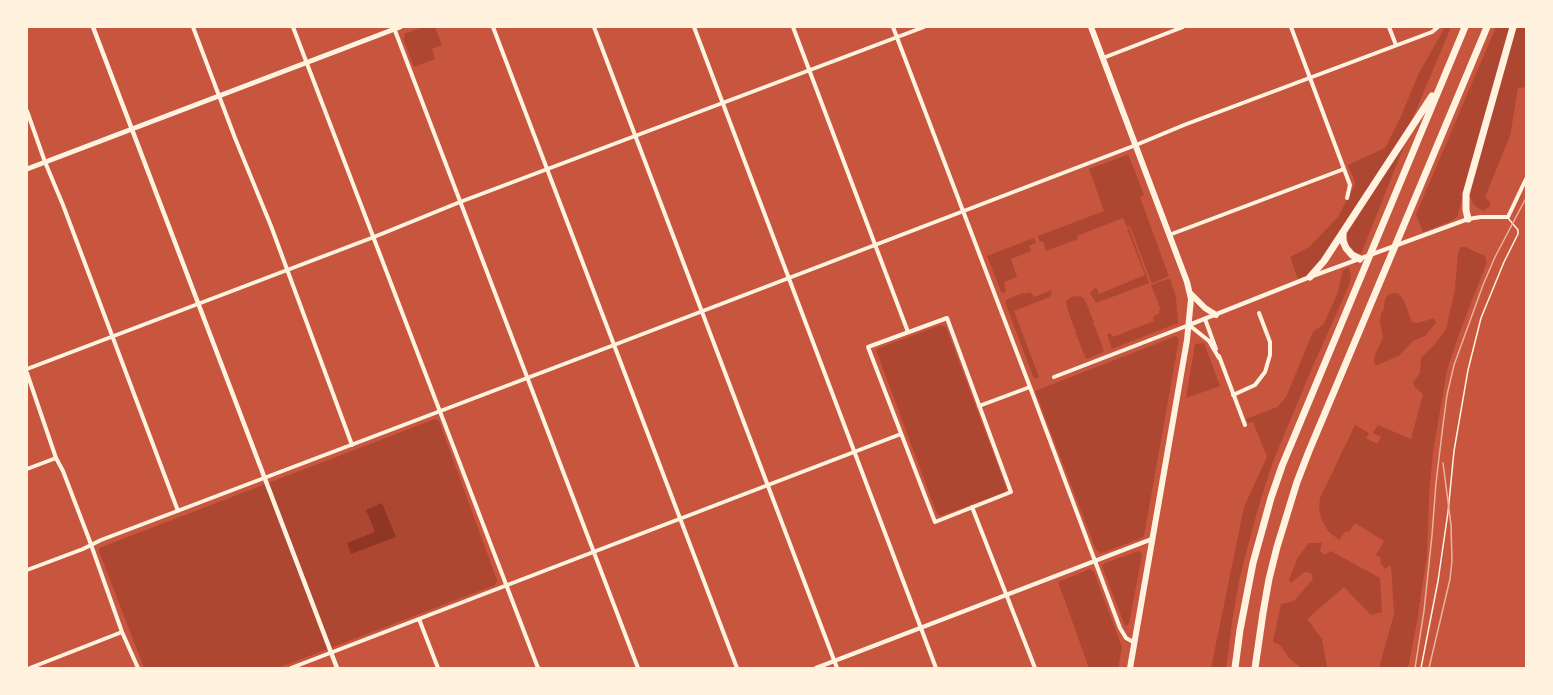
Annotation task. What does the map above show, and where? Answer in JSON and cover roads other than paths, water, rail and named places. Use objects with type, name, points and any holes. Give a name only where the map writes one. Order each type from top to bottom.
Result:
[{"type":"highway","points":[[1235,668],[1246,596],[1270,498],[1294,434],[1465,27]]},
{"type":"highway","points":[[1255,668],[1267,591],[1286,514],[1309,451],[1486,27]]},
{"type":"highway","points":[[1468,219],[1466,194],[1513,27]]},
{"type":"highway","points":[[1310,278],[1324,261],[1442,82]]},
{"type":"highway","points":[[1343,232],[1346,248],[1360,259]]},
{"type":"main road","points":[[1091,27],[1190,292],[1191,305],[1130,668]]},
{"type":"main road","points":[[27,169],[396,28]]},
{"type":"main road","points":[[1190,292],[1205,308],[1216,315]]},
{"type":"street","points":[[93,27],[337,668]]},
{"type":"street","points":[[193,27],[271,226],[352,445]]},
{"type":"street","points":[[293,27],[538,668]]},
{"type":"street","points":[[493,27],[737,668]]},
{"type":"street","points":[[594,27],[837,668]]},
{"type":"street","points":[[694,27],[936,668]]},
{"type":"street","points":[[793,27],[908,332]]},
{"type":"street","points":[[893,27],[1094,561],[1122,631],[1126,638],[1135,643]]},
{"type":"street","points":[[138,668],[122,632],[63,471],[56,458],[32,392],[27,371],[460,202],[924,27]]},
{"type":"street","points":[[1103,58],[1184,27]]},
{"type":"street","points":[[1291,27],[1350,185],[1347,198]]},
{"type":"street","points":[[1389,27],[1396,45]]},
{"type":"street","points":[[27,570],[789,279],[1184,125],[1432,32],[1438,27]]},
{"type":"street","points":[[396,28],[638,668]]},
{"type":"street","points":[[27,111],[178,511]]},
{"type":"street","points":[[1169,235],[1344,169]]},
{"type":"street","points":[[1054,377],[1468,219],[1508,217],[1526,179]]},
{"type":"street","points":[[1233,395],[1255,384],[1265,372],[1270,355],[1270,342],[1258,313]]},
{"type":"street","points":[[947,318],[1011,492],[935,522],[868,347],[908,332],[947,318]]},
{"type":"street","points":[[1205,319],[1245,425]]},
{"type":"street","points":[[1189,326],[1209,341],[1219,358]]},
{"type":"street","points":[[979,406],[1030,387]]},
{"type":"street","points":[[291,668],[902,434]]},
{"type":"street","points":[[27,469],[56,458]]},
{"type":"street","points":[[972,507],[1035,668]]},
{"type":"street","points":[[816,668],[1152,539]]},
{"type":"street","points":[[419,619],[438,668]]},
{"type":"street","points":[[30,668],[122,632]]},
{"type":"lane","points":[[1421,668],[1438,581],[1454,451],[1468,370],[1481,318],[1518,234],[1518,230],[1508,217]]},
{"type":"railway","points":[[1415,668],[1424,611],[1443,425],[1454,365],[1495,257],[1526,198]]},
{"type":"railway","points":[[1429,668],[1450,579],[1452,561],[1451,525],[1443,463]]}]
